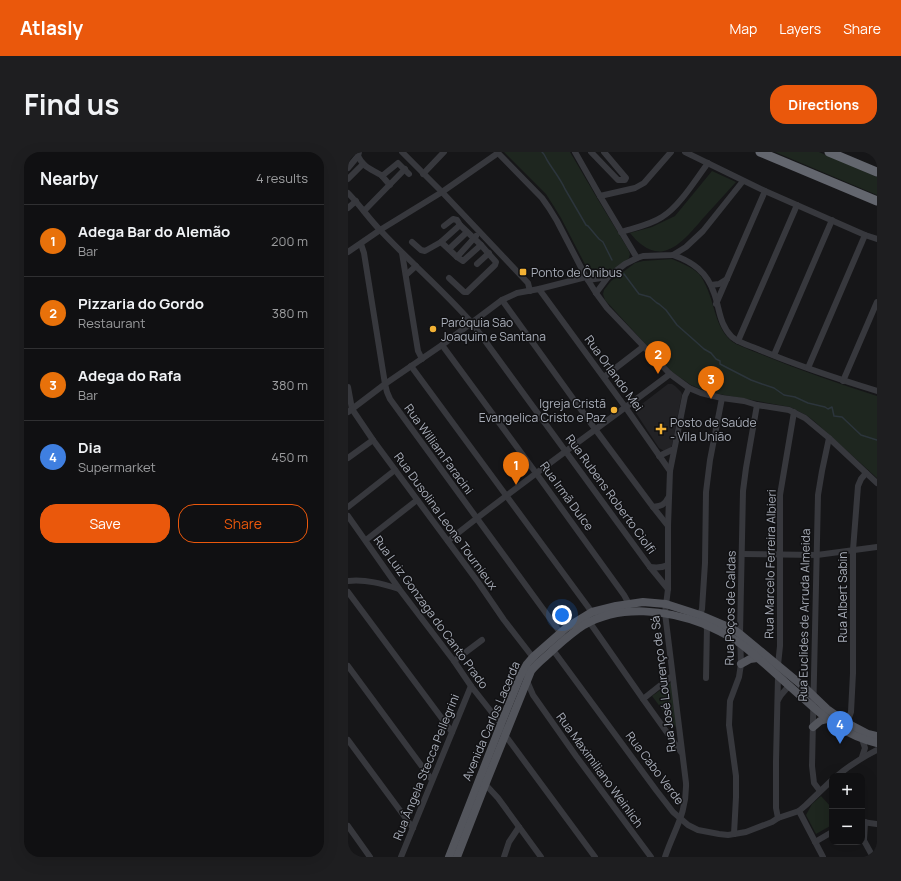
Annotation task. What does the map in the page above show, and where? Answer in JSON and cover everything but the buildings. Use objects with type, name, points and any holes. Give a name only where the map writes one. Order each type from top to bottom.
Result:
[{"type":"highway","points":[[760,152],[877,201]]},
{"type":"highway","points":[[829,152],[877,172]]},
{"type":"main road","name":"Avenida Carlos Lacerda","points":[[450,857],[505,735],[532,671],[535,660],[563,636],[580,628],[591,618],[629,604],[643,602],[666,604],[700,615],[733,629],[767,655],[827,709],[847,723],[868,734],[877,736]]},
{"type":"main road","name":"Avenida Carlos Lacerda","points":[[591,618],[633,611],[665,613],[723,632],[741,644],[827,719],[847,732],[862,739],[877,743]]},
{"type":"main road","points":[[733,629],[740,623]]},
{"type":"main road","name":"Avenida Carlos Lacerda","points":[[457,857],[484,780],[501,724],[520,677],[527,664],[553,650],[563,636]]},
{"type":"main road","points":[[741,664],[750,659],[757,658]]},
{"type":"main road","points":[[804,688],[808,688],[814,684]]},
{"type":"main road","points":[[813,727],[820,721],[827,719]]},
{"type":"street","points":[[402,152],[528,282],[530,291]]},
{"type":"street","points":[[423,174],[444,152]]},
{"type":"street","points":[[575,152],[621,232],[638,258]]},
{"type":"street","points":[[591,152],[618,180],[625,180],[626,178],[604,152]]},
{"type":"street","points":[[600,196],[635,188],[644,183],[671,152]]},
{"type":"street","points":[[685,152],[765,191],[877,239]]},
{"type":"street","points":[[348,252],[380,230],[442,192],[497,153],[542,198],[557,221],[587,278],[607,308],[670,374],[689,388],[701,393],[794,412],[804,418],[828,438],[877,483]]},
{"type":"street","points":[[348,168],[358,154],[366,168],[382,176],[390,185]]},
{"type":"street","points":[[364,211],[390,185],[407,172],[398,163],[382,176]]},
{"type":"street","points":[[621,232],[654,221],[670,212],[708,163]]},
{"type":"street","points":[[348,179],[363,164]]},
{"type":"street","points":[[673,255],[686,247],[703,231],[743,181]]},
{"type":"street","points":[[716,304],[765,191]]},
{"type":"street","name":"Rua Rubens Roberto Ciolfi","points":[[348,193],[380,230],[454,302],[472,323],[650,567],[668,589]]},
{"type":"street","points":[[348,208],[356,201]]},
{"type":"street","points":[[738,341],[797,205]]},
{"type":"street","points":[[444,226],[455,219],[496,262],[467,292],[464,292],[449,278]]},
{"type":"street","points":[[774,355],[832,220]]},
{"type":"street","points":[[412,242],[421,250],[425,251],[441,242],[460,225]]},
{"type":"street","points":[[457,257],[474,239],[479,231]]},
{"type":"street","points":[[449,249],[467,232]]},
{"type":"street","points":[[808,368],[865,235]]},
{"type":"street","points":[[441,242],[461,261],[463,261],[481,245]]},
{"type":"street","name":"Rua William Faracini","points":[[361,244],[364,253],[385,384],[390,399],[563,636]]},
{"type":"street","points":[[402,252],[418,351],[422,359]]},
{"type":"street","points":[[476,264],[489,253]]},
{"type":"street","points":[[596,293],[609,276],[625,264],[638,258],[673,255],[683,259],[699,269],[705,275],[714,293],[716,304],[724,326],[738,341],[808,368],[877,391]]},
{"type":"street","points":[[406,275],[416,266]]},
{"type":"street","points":[[350,410],[442,345],[502,300],[517,294],[587,278],[609,276]]},
{"type":"street","points":[[711,285],[723,283],[728,278]]},
{"type":"street","name":"Rua Orlando Mei","points":[[538,289],[604,377],[670,470]]},
{"type":"street","points":[[502,300],[595,429],[668,526]]},
{"type":"street","points":[[843,380],[877,302]]},
{"type":"street","name":"Rua Irmã Dulce","points":[[442,345],[536,473],[629,604]]},
{"type":"street","points":[[604,377],[643,347]]},
{"type":"street","points":[[411,366],[506,496],[591,618],[643,699],[682,752]]},
{"type":"street","points":[[448,541],[476,518],[670,374]]},
{"type":"street","name":"Rua Dusolina Leone Tournieux","points":[[348,387],[350,410],[535,660]]},
{"type":"street","name":"Rua José Lourenço de Sá","points":[[665,857],[681,818],[686,795],[686,783],[665,613],[668,589],[670,470],[685,396],[689,388]]},
{"type":"street","points":[[700,615],[702,609],[705,563],[706,492],[710,460],[722,398]]},
{"type":"street","name":"Rua Poços de Caldas","points":[[734,834],[736,776],[729,725],[730,701],[739,677],[741,664],[740,623],[743,491],[757,405]]},
{"type":"street","name":"Rua Marcelo Ferreira Albieri","points":[[778,666],[780,646],[780,495],[794,412]]},
{"type":"street","name":"Rua Euclides de Arruda Almeida","points":[[820,791],[814,783],[812,766],[813,707],[818,495],[828,438]]},
{"type":"street","points":[[348,458],[373,440]]},
{"type":"street","points":[[659,456],[674,449]]},
{"type":"street","points":[[348,506],[395,470]]},
{"type":"street","name":"Rua Albert Sabin","points":[[847,723],[851,712],[853,673],[853,550],[858,486],[866,473]]},
{"type":"street","points":[[653,507],[662,506],[669,497]]},
{"type":"street","points":[[366,540],[417,500]]},
{"type":"street","name":"Rua Luiz Gonzaga do Canto Prado","points":[[348,516],[400,590],[501,724],[505,735],[596,857]]},
{"type":"street","points":[[742,554],[817,554],[877,547]]},
{"type":"street","points":[[650,567],[657,568],[668,565]]},
{"type":"street","points":[[348,581],[372,582],[400,590]]},
{"type":"street","points":[[348,592],[452,732]]},
{"type":"street","points":[[706,678],[707,626]]},
{"type":"street","points":[[454,661],[482,640]]},
{"type":"street","name":"Rua Marcelo Ferreira Albieri","points":[[767,655],[776,652],[780,646]]},
{"type":"street","name":"Rua Cabo Verde","points":[[553,650],[673,812],[688,825],[698,830],[718,834],[746,832],[772,822],[778,818],[799,811],[829,783]]},
{"type":"street","points":[[348,666],[432,780]]},
{"type":"street","points":[[643,699],[672,676]]},
{"type":"street","points":[[778,677],[776,761],[776,808],[778,818]]},
{"type":"street","name":"Rua Maximiliano Weinlich","points":[[527,680],[533,695],[651,857]]},
{"type":"street","name":"Rua Ângela Stecca Pellegrini","points":[[401,857],[471,686]]},
{"type":"street","points":[[778,701],[784,690],[791,688]]},
{"type":"street","points":[[521,695],[533,695]]},
{"type":"street","points":[[667,731],[679,727]]},
{"type":"street","points":[[862,739],[865,748],[862,757]]},
{"type":"street","points":[[348,740],[413,828]]},
{"type":"street","points":[[840,773],[862,757],[877,750]]},
{"type":"street","points":[[484,780],[540,857]]},
{"type":"street","points":[[799,811],[823,857]]},
{"type":"street","points":[[865,822],[877,824]]},
{"type":"street","points":[[348,826],[370,857]]},
{"type":"street","points":[[504,857],[509,842],[519,827]]},
{"type":"street","points":[[815,842],[829,834]]},
{"type":"street","points":[[865,842],[873,857]]},
{"type":"shaded area","points":[[504,152],[570,152],[628,249],[630,254],[629,258],[611,272],[601,275],[590,274],[561,218],[546,194]]},
{"type":"shaded area","points":[[775,152],[819,152],[877,177],[877,195]]},
{"type":"shaded area","points":[[712,171],[736,182],[682,241],[670,249],[664,251],[654,251],[641,244],[630,233],[652,227],[675,216]]},
{"type":"shaded area","points":[[672,259],[690,267],[699,274],[708,290],[716,316],[723,332],[736,344],[806,372],[877,396],[877,478],[814,421],[790,407],[708,392],[691,385],[672,372],[605,300],[603,294],[604,290],[611,281],[635,263]]},
{"type":"shaded area","name":"Posto de Saúde - Vila União","points":[[668,384],[675,386],[682,394],[672,445],[670,449],[664,451],[659,448],[636,411],[638,407]]},
{"type":"shaded area","points":[[672,682],[677,729],[652,696]]},
{"type":"shaded area","points":[[821,796],[829,805],[829,827],[816,834],[806,815],[812,804]]},
{"type":"waterway","points":[[542,152],[561,181],[586,225],[603,242],[612,260]]},
{"type":"waterway","points":[[624,274],[639,294],[650,297],[666,310],[677,325],[720,361],[720,364],[751,380],[774,388],[784,395],[795,397],[828,409],[832,407],[834,416],[842,417],[861,435],[877,440]]},
{"type":"place","name":"Ponto de Ônibus","points":[[523,272]]},
{"type":"place","name":"Paróquia São Joaquim e Santana","points":[[433,329]]},
{"type":"place","name":"Pizzaria do Gordo","points":[[658,374]]},
{"type":"place","name":"Adega do Rafa","points":[[711,399]]},
{"type":"place","name":"Igreja Cristã Evangelica Cristo e Paz","points":[[614,410]]},
{"type":"place","name":"Posto de Saúde - Vila União","points":[[661,429]]},
{"type":"place","name":"Adega Bar do Alemão","points":[[516,485]]},
{"type":"place","name":"Dia","points":[[840,744]]}]
